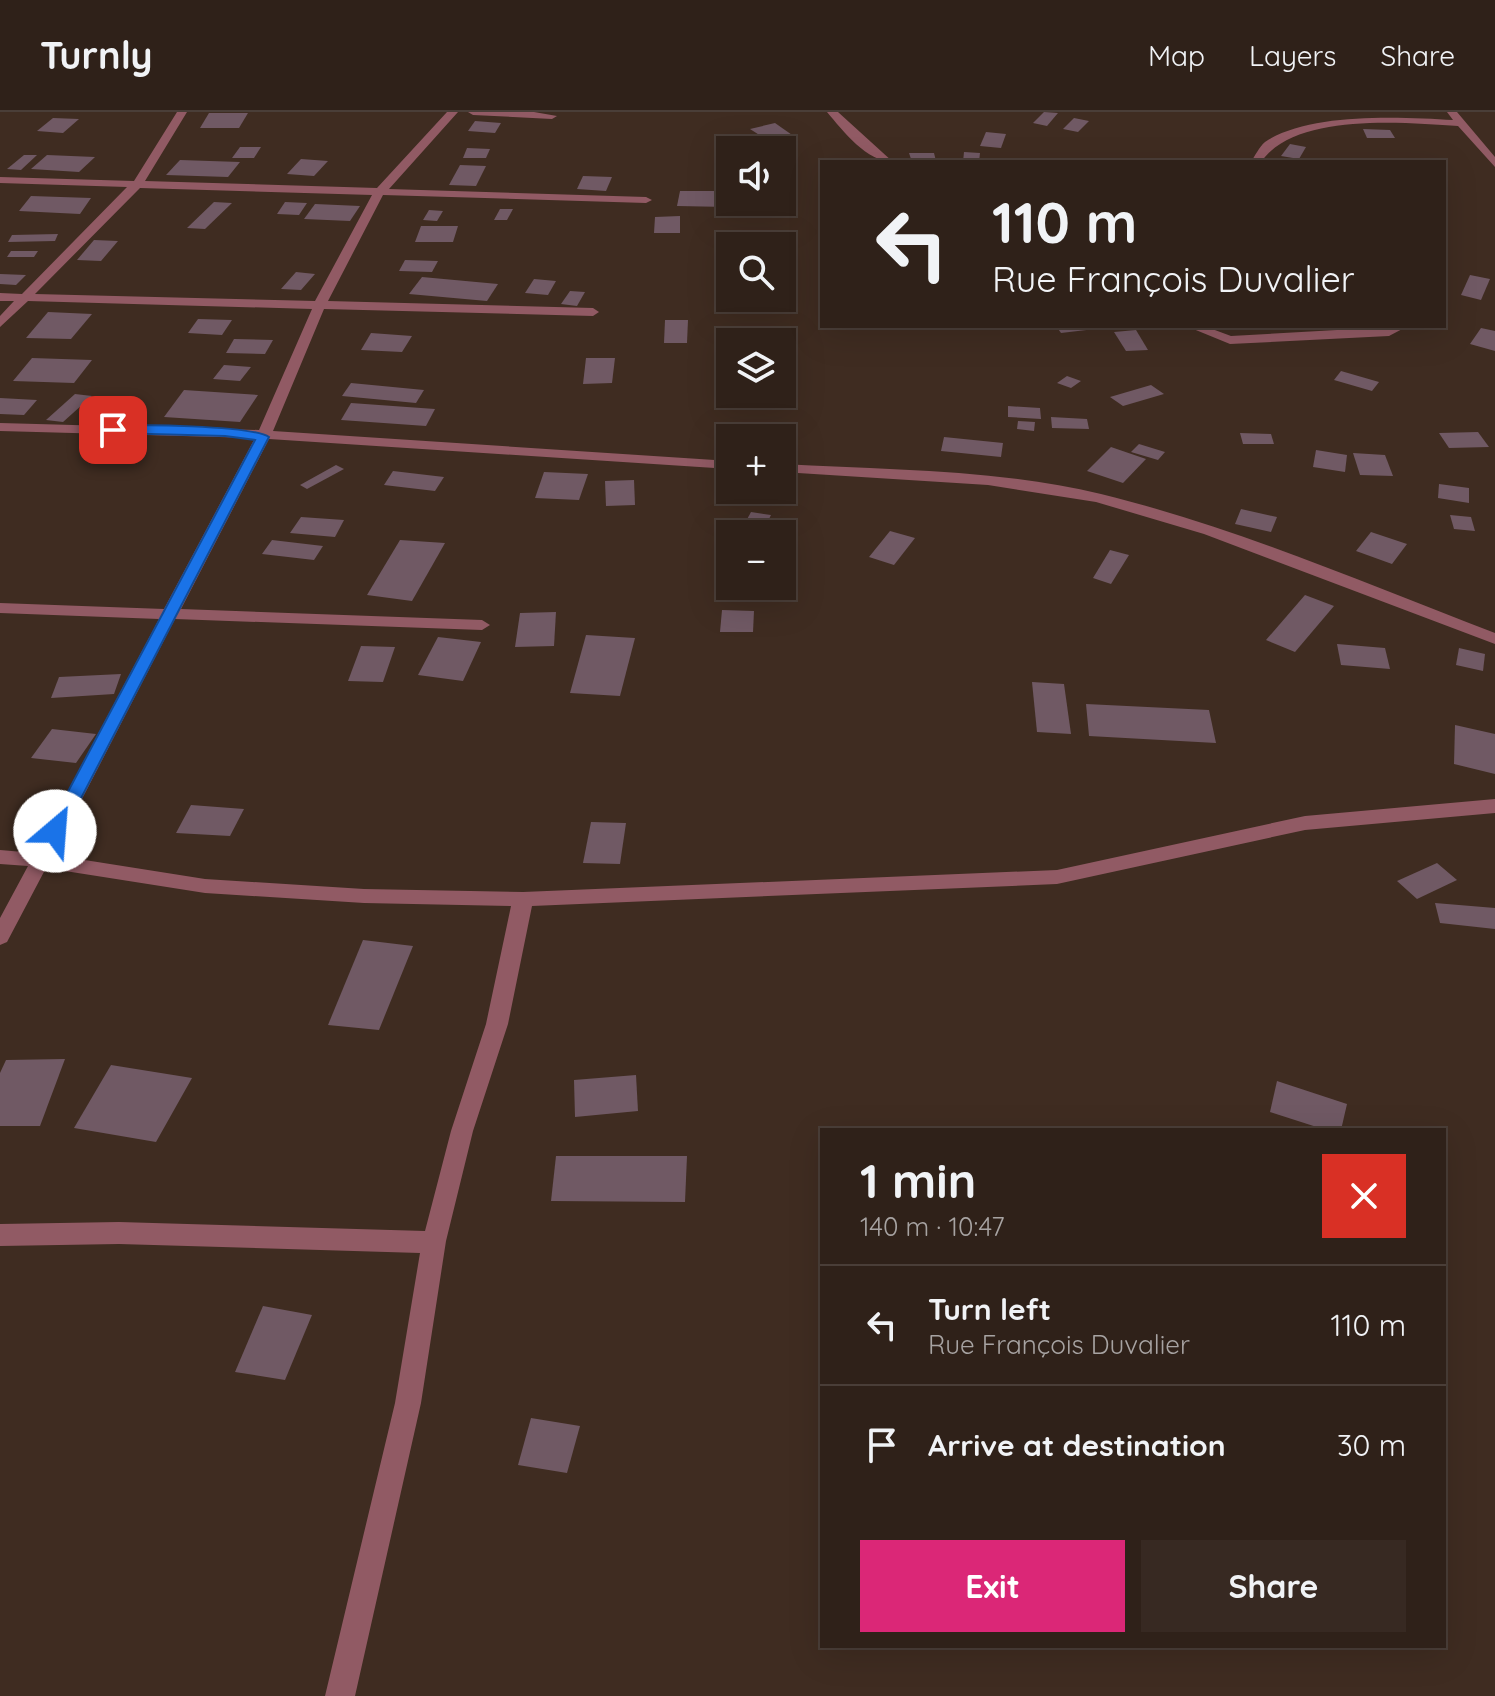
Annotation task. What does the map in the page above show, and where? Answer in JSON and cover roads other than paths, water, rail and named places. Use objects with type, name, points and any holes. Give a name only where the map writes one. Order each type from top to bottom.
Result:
[{"type":"street","points":[[0,323],[22,297],[139,182],[182,112]]},
{"type":"street","points":[[0,937],[263,437],[320,304],[379,193],[453,112]]},
{"type":"street","points":[[473,112],[552,116]]},
{"type":"street","points":[[832,112],[885,160]]},
{"type":"street","points":[[1339,112],[1367,118]]},
{"type":"street","points":[[1256,160],[1275,136],[1328,119],[1456,117],[1495,164]]},
{"type":"street","points":[[0,180],[646,200]]},
{"type":"street","points":[[0,297],[593,312]]},
{"type":"street","points":[[1197,328],[1230,340],[1389,332],[1398,328]]},
{"type":"street","points":[[0,427],[225,432],[263,437],[716,464]]},
{"type":"street","points":[[796,469],[988,481],[1098,498],[1209,531],[1495,639]]},
{"type":"street","points":[[0,608],[482,625]]},
{"type":"street","points":[[0,857],[41,858],[203,886],[438,899],[523,899],[1057,877],[1305,823],[1495,806]]},
{"type":"street","points":[[340,1696],[408,1403],[434,1241],[462,1131],[497,1024],[523,899]]},
{"type":"street","points":[[0,1235],[119,1233],[393,1243],[434,1241]]}]
